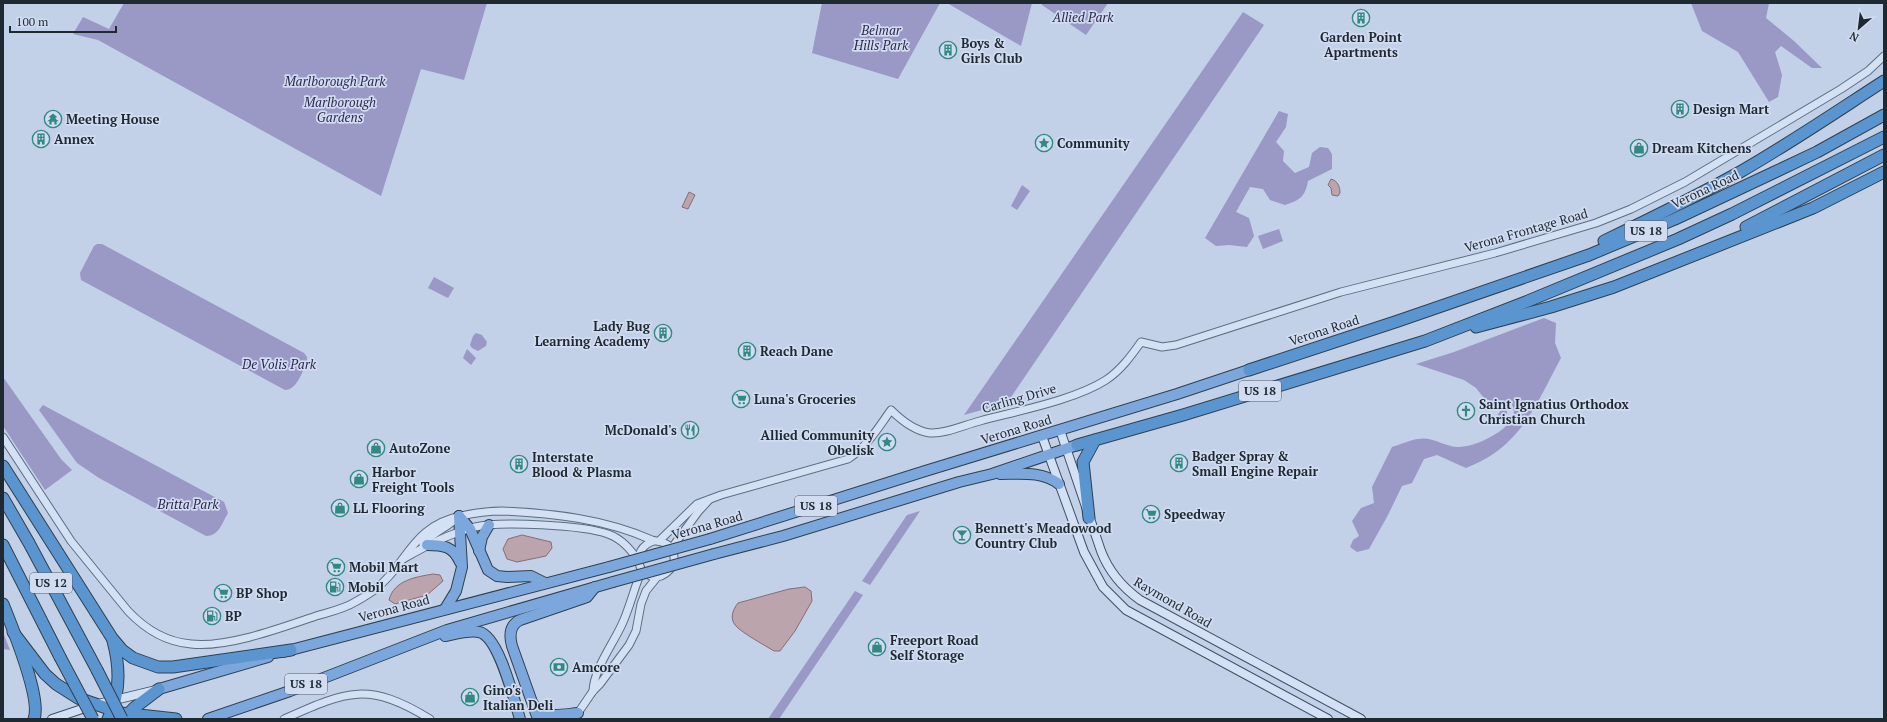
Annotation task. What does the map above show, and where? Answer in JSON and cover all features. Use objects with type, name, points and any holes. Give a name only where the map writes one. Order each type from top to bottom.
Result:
[{"type":"highway","points":[[1536,272],[1638,225],[1740,172],[1884,81]]},
{"type":"highway","name":"Verona Road","points":[[159,689],[291,650],[710,539],[1177,394],[1398,321],[1588,255],[1675,219],[1817,152],[1884,115]]},
{"type":"highway","name":"US 18","points":[[208,719],[290,691],[422,639],[515,609],[783,536],[959,482],[992,474],[1072,447],[1183,415],[1425,341],[1528,301],[1678,239],[1746,207],[1884,137]]},
{"type":"highway","points":[[1697,253],[1884,155]]},
{"type":"highway","points":[[1425,341],[1551,307],[1607,289],[1813,208],[1884,172]]},
{"type":"highway","points":[[1089,518],[1083,462],[1095,440]]},
{"type":"highway","name":"US 18","points":[[3,466],[112,638],[122,650],[133,658],[148,665],[173,667],[291,650]]},
{"type":"highway","points":[[992,474],[1029,474],[1046,476],[1059,484]]},
{"type":"highway","name":"US 12","points":[[3,498],[124,718]]},
{"type":"highway","points":[[459,516],[470,528],[488,570],[497,576],[530,576],[545,583]]},
{"type":"highway","points":[[445,609],[456,591],[462,567],[459,516]]},
{"type":"highway","points":[[479,550],[482,537],[489,525]]},
{"type":"highway","name":"US 12","points":[[3,545],[93,719]]},
{"type":"highway","points":[[427,545],[448,547],[454,551],[462,567]]},
{"type":"highway","points":[[538,719],[511,643],[510,632],[513,625],[524,618],[587,597],[595,587]]},
{"type":"highway","points":[[3,604],[32,686],[36,707],[34,719]]},
{"type":"highway","points":[[13,632],[38,665],[56,684],[78,698],[94,705],[110,715],[124,718],[176,719]]},
{"type":"highway","points":[[422,639],[478,632],[485,634],[491,640],[495,648],[507,678],[520,719]]},
{"type":"highway","points":[[110,715],[116,699],[119,673],[117,656],[112,638]]},
{"type":"highway","points":[[124,718],[159,689]]},
{"type":"highway","points":[[530,697],[536,708],[549,715],[575,716]]},
{"type":"main road","name":"Raymond Road","points":[[1060,430],[1072,447],[1089,518],[1104,560],[1114,576],[1130,592],[1361,719]]},
{"type":"main road","name":"Raymond Road","points":[[1042,436],[1084,552],[1097,577],[1110,595],[1126,610],[1328,719]]},
{"type":"main road","name":"Verona Road","points":[[52,719],[94,705],[159,689]]},
{"type":"street","name":"Verona Frontage Road","points":[[1140,342],[1162,347],[1176,345],[1341,292],[1495,253],[1612,217],[1685,182],[1842,89],[1868,71],[1884,56]]},
{"type":"street","name":"Carling Drive","points":[[711,499],[848,459],[858,453],[868,443],[891,410],[898,417],[923,432],[939,432],[1055,400],[1095,386],[1107,380],[1122,366],[1140,342]]},
{"type":"street","points":[[3,437],[76,547],[128,611],[146,627],[166,638],[191,644],[213,644],[262,633],[355,603],[375,589],[402,560],[411,545],[424,533],[442,522],[459,516],[500,511],[564,516],[592,521],[663,542],[671,549],[674,560],[672,566],[664,575],[652,576],[642,570],[638,560],[626,544],[609,534],[592,530],[527,525],[489,525],[470,528],[427,545],[402,560]]},
{"type":"street","points":[[638,560],[640,549],[644,545],[656,541],[698,504],[711,499]]},
{"type":"street","points":[[671,549],[698,512],[711,499]]},
{"type":"street","points":[[417,550],[429,538],[448,527],[459,516]]},
{"type":"street","points":[[593,691],[594,680],[623,624],[634,587],[642,570]]},
{"type":"street","points":[[575,716],[629,645],[636,631],[641,604],[646,591],[658,576]]},
{"type":"street","points":[[284,719],[332,698],[358,694],[374,694],[389,698],[430,719]]},
{"type":"green space","name":"Marlborough Park","points":[[124,3],[487,3],[464,80],[421,69],[381,196],[98,40],[73,34],[83,17],[109,29]]},
{"type":"green space","name":"Belmar Hills Park","points":[[822,3],[940,3],[898,79],[812,53]]},
{"type":"green space","points":[[947,3],[1032,3],[1021,46]]},
{"type":"green space","name":"Allied Park","points":[[1042,3],[1108,3],[1086,35],[1042,5]]},
{"type":"green space","points":[[1691,3],[1769,3],[1766,18],[1794,41],[1822,68],[1812,68],[1781,46],[1775,52],[1782,75],[1778,97],[1769,102],[1738,52],[1702,31]]},
{"type":"green space","points":[[1243,12],[1264,25],[1007,403],[964,415]]},
{"type":"green space","points":[[1279,111],[1288,114],[1286,127],[1276,142],[1284,151],[1283,161],[1295,173],[1309,167],[1312,153],[1320,147],[1328,148],[1332,154],[1332,169],[1308,181],[1305,191],[1301,197],[1285,205],[1270,200],[1263,189],[1250,187],[1236,212],[1249,218],[1254,236],[1247,247],[1229,245],[1216,246],[1205,238]]},
{"type":"green space","points":[[1022,185],[1030,191],[1017,210],[1011,206]]},
{"type":"green space","points":[[1279,229],[1283,241],[1263,249],[1258,236]]},
{"type":"green space","name":"De Volis Park","points":[[97,244],[102,244],[304,353],[307,357],[307,362],[296,384],[285,390],[81,280],[80,273],[94,246]]},
{"type":"green space","points":[[434,277],[454,288],[448,298],[428,288]]},
{"type":"green space","points":[[1544,318],[1556,323],[1555,343],[1561,358],[1534,408],[1513,437],[1500,449],[1485,459],[1466,468],[1437,455],[1424,459],[1412,483],[1402,486],[1369,549],[1357,552],[1350,547],[1353,540],[1359,536],[1352,521],[1361,508],[1374,503],[1372,487],[1392,447],[1411,440],[1423,438],[1457,447],[1472,445],[1499,432],[1511,420],[1514,413],[1512,404],[1494,403],[1484,398],[1476,388],[1464,380],[1416,364],[1454,352]]},
{"type":"green space","points":[[476,333],[482,335],[487,342],[486,346],[478,351],[470,345],[473,336]]},
{"type":"green space","points":[[467,349],[476,358],[471,365],[463,358]]},
{"type":"green space","points":[[3,377],[61,459],[72,470],[45,490],[3,426]]},
{"type":"green space","name":"Britta Park","points":[[43,405],[224,502],[228,513],[220,528],[214,534],[206,536],[99,478],[77,463],[39,410]]},
{"type":"green space","points":[[1507,407],[1507,413],[1502,419],[1497,416],[1501,410]]},
{"type":"green space","points":[[920,511],[870,585],[862,581],[907,515]]},
{"type":"green space","points":[[855,591],[863,595],[779,719],[768,719]]},
{"type":"green space","points":[[3,632],[10,650],[3,649]]},
{"type":"shaded area","points":[[1331,179],[1339,186],[1340,193],[1338,196],[1332,195],[1331,188],[1328,185]]},
{"type":"shaded area","points":[[689,192],[695,195],[688,209],[682,207]]},
{"type":"shaded area","points":[[522,535],[551,542],[552,548],[546,556],[517,562],[507,559],[503,549],[508,539]]},
{"type":"shaded area","points":[[433,574],[440,575],[443,581],[427,595],[395,604],[389,600],[396,588],[406,581]]},
{"type":"shaded area","points":[[805,587],[811,591],[812,601],[795,631],[780,651],[774,651],[760,643],[739,629],[734,623],[732,614],[738,603],[789,589]]},
{"type":"place","name":"Garden Point Apartments","points":[[1361,18]]},
{"type":"place","name":"Boys & Girls Club","points":[[948,50]]},
{"type":"place","name":"Design Mart","points":[[1680,109]]},
{"type":"place","name":"Meeting House","points":[[53,119]]},
{"type":"place","name":"Annex","points":[[41,139]]},
{"type":"place","name":"Community","points":[[1044,143]]},
{"type":"place","name":"Dream Kitchens","points":[[1639,148]]},
{"type":"place","name":"Lady Bug Learning Academy","points":[[663,333]]},
{"type":"place","name":"Reach Dane","points":[[747,351]]},
{"type":"place","name":"Luna's Groceries","points":[[741,399]]},
{"type":"place","name":"Saint Ignatius Orthodox Christian Church","points":[[1466,411]]},
{"type":"place","name":"McDonald's","points":[[690,430]]},
{"type":"place","name":"Allied Community Obelisk","points":[[887,442]]},
{"type":"place","name":"AutoZone","points":[[376,448]]},
{"type":"place","name":"Badger Spray & Small Engine Repair","points":[[1179,463]]},
{"type":"place","name":"Interstate Blood & Plasma","points":[[519,464]]},
{"type":"place","name":"Harbor Freight Tools","points":[[359,479]]},
{"type":"place","name":"LL Flooring","points":[[340,508]]},
{"type":"place","name":"Speedway","points":[[1151,514]]},
{"type":"place","name":"Bennett's Meadowood Country Club","points":[[962,535]]},
{"type":"place","name":"Mobil Mart","points":[[336,567]]},
{"type":"place","name":"Mobil","points":[[335,587]]},
{"type":"place","name":"BP Shop","points":[[223,593]]},
{"type":"place","name":"BP","points":[[212,616]]},
{"type":"place","name":"Freeport Road Self Storage","points":[[877,647]]},
{"type":"place","name":"Amcore","points":[[559,667]]},
{"type":"place","name":"Gino's Italian Deli","points":[[470,697]]},
{"type":"park label","name":"Marlborough Gardens","points":[[340,110]]}]
